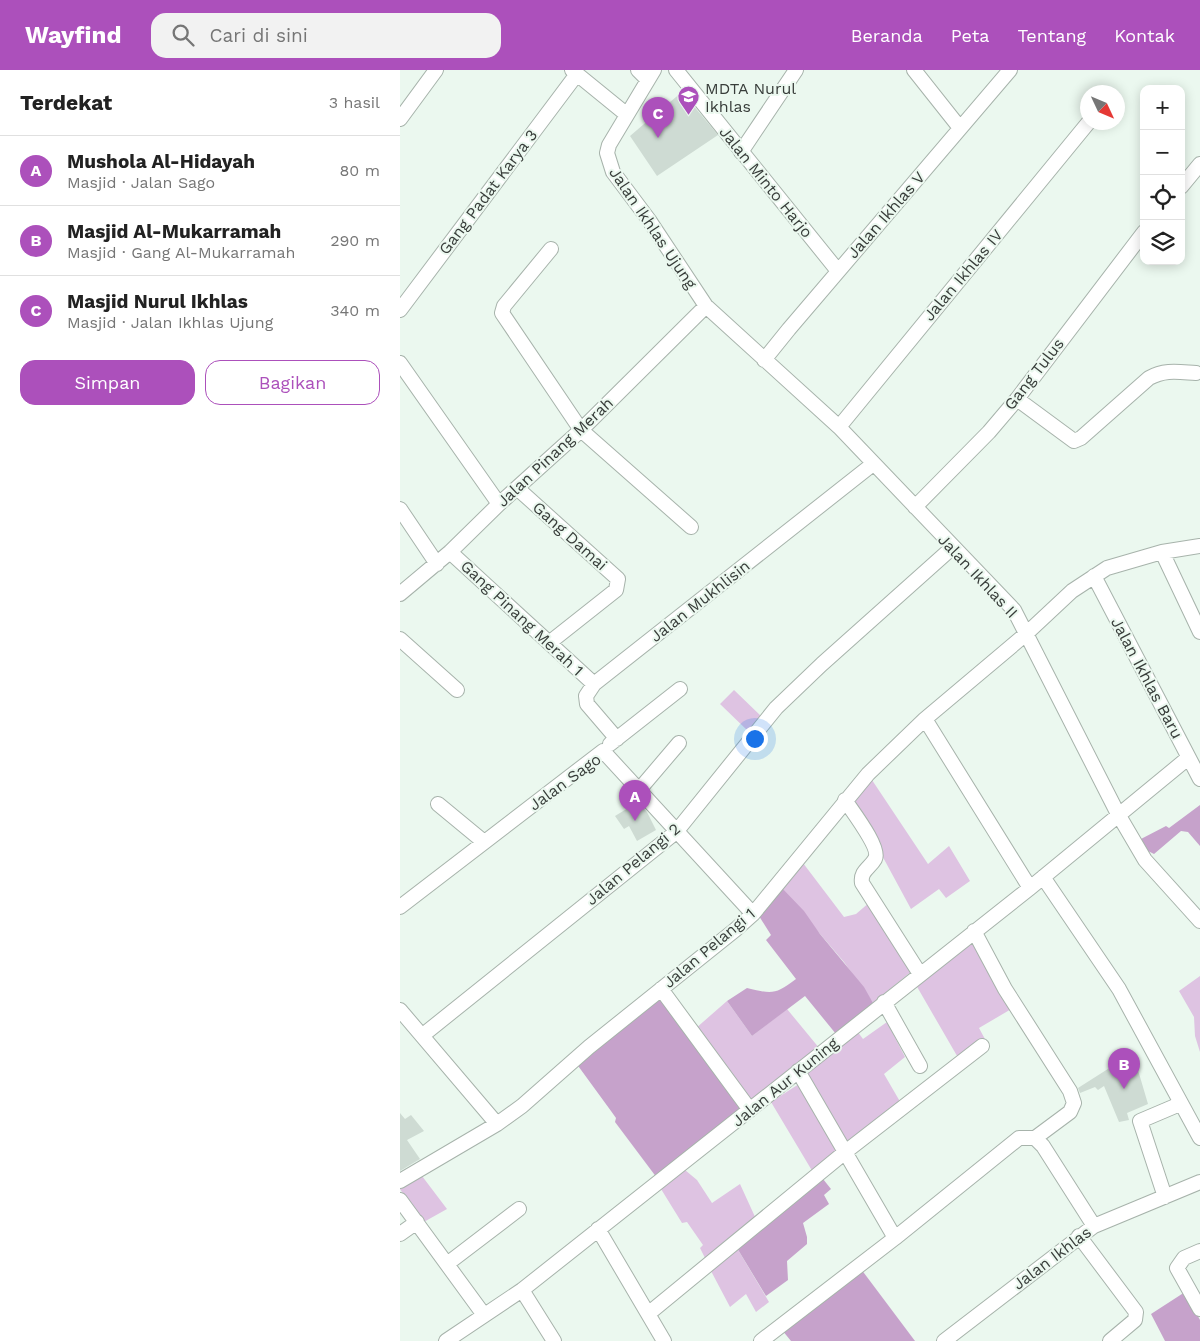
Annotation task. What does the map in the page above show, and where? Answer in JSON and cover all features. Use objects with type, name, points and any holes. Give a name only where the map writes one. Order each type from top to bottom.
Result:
[{"type":"street","points":[[400,119],[436,70]]},
{"type":"street","name":"Jalan Minto Harjo","points":[[676,70],[838,271]]},
{"type":"street","points":[[741,152],[796,70]]},
{"type":"street","points":[[914,70],[960,128]]},
{"type":"street","name":"Jalan Ikhlas V","points":[[764,360],[1010,70]]},
{"type":"street","points":[[574,72],[626,114]]},
{"type":"street","name":"Gang Padat Karya 3","points":[[400,310],[574,72]]},
{"type":"street","name":"Jalan Ikhlas Ujung","points":[[647,73],[609,145],[607,153],[610,166],[706,306]]},
{"type":"street","name":"Jalan Ikhlas IV","points":[[839,427],[1083,130]]},
{"type":"street","points":[[1185,182],[1200,164]]},
{"type":"street","name":"Gang Tulus","points":[[915,508],[989,432],[1017,399],[1140,237]]},
{"type":"street","points":[[551,249],[504,306],[502,313],[582,430],[691,527]]},
{"type":"street","name":"Jalan Ikhlas II","points":[[706,306],[839,427],[1014,610],[1118,814],[1145,860],[1200,921]]},
{"type":"street","name":"Jalan Pinang Merah","points":[[400,594],[450,552],[499,504],[582,430],[706,306]]},
{"type":"street","points":[[400,363],[499,504]]},
{"type":"street","points":[[1017,399],[1074,441],[1081,438],[1149,378],[1167,370],[1196,372]]},
{"type":"street","name":"Jalan Mukhlisin","points":[[594,684],[873,464]]},
{"type":"street","name":"Gang Damai","points":[[517,488],[618,579],[616,590],[549,643]]},
{"type":"street","points":[[400,509],[436,564]]},
{"type":"street","name":"Jalan Pelangi 1","points":[[400,1181],[497,1124],[522,1106],[588,1048],[753,914],[845,800],[925,719],[1026,634],[1072,591],[1107,568],[1162,552],[1200,546]]},
{"type":"street","name":"Jalan Pelangi 2","points":[[423,1035],[676,832],[776,708],[822,664],[953,547]]},
{"type":"street","name":"Gang Pinang Merah 1","points":[[450,552],[594,684]]},
{"type":"street","points":[[1162,552],[1194,605],[1200,632]]},
{"type":"street","name":"Jalan Ikhlas Baru","points":[[1094,576],[1200,779]]},
{"type":"street","points":[[400,639],[457,690]]},
{"type":"street","points":[[594,684],[586,696],[587,704],[616,739]]},
{"type":"street","points":[[603,751],[680,690]]},
{"type":"street","points":[[925,719],[1030,888]]},
{"type":"street","points":[[639,790],[679,743]]},
{"type":"street","name":"Jalan Sago","points":[[400,907],[603,751],[753,914]]},
{"type":"street","name":"Jalan Aur Kuning","points":[[446,1341],[522,1290],[1030,888],[1188,758]]},
{"type":"street","points":[[845,800],[876,850],[874,860],[862,874],[862,883],[920,974]]},
{"type":"street","points":[[438,804],[484,842]]},
{"type":"street","points":[[1043,877],[1120,989],[1180,1104],[1200,1138]]},
{"type":"street","points":[[767,1339],[896,1238],[1018,1138],[1035,1138],[1070,1112],[1074,1103],[1070,1091],[1004,989],[974,931]]},
{"type":"street","points":[[660,989],[750,1110]]},
{"type":"street","points":[[884,1002],[920,1066]]},
{"type":"street","points":[[400,1010],[497,1124]]},
{"type":"street","points":[[648,1314],[844,1154],[982,1046]]},
{"type":"street","points":[[798,1071],[844,1154],[896,1238]]},
{"type":"street","points":[[1165,1197],[1140,1121],[1180,1104]]},
{"type":"street","points":[[1035,1138],[1043,1146],[1094,1226]]},
{"type":"street","name":"Jalan Ikhlas","points":[[944,1341],[1094,1226],[1200,1182]]},
{"type":"street","points":[[400,1200],[484,1315]]},
{"type":"street","points":[[446,1264],[519,1209]]},
{"type":"street","points":[[400,1234],[417,1222]]},
{"type":"street","points":[[598,1229],[664,1341]]},
{"type":"street","points":[[1079,1236],[1136,1312],[1135,1320],[1110,1341]]},
{"type":"street","points":[[1200,1251],[1184,1258],[1178,1263],[1177,1268],[1200,1310]]},
{"type":"street","points":[[522,1290],[554,1341]]},
{"type":"shaded area","points":[[734,690],[762,717],[749,732],[720,704]]},
{"type":"shaded area","points":[[870,777],[928,864],[949,846],[970,881],[946,898],[939,889],[911,909],[872,837],[850,802]]},
{"type":"shaded area","points":[[1200,805],[1200,846],[1188,832],[1181,831],[1154,854],[1148,851],[1139,840],[1166,826],[1169,828]]},
{"type":"shaded area","points":[[803,863],[844,917],[856,914],[870,902],[912,971],[873,1003],[844,962],[780,887]]},
{"type":"shaded area","points":[[780,886],[804,911],[820,934],[864,987],[873,1003],[836,1034],[805,996],[752,1036],[727,1001],[747,988],[773,992],[796,979],[766,940],[771,935],[759,916]]},
{"type":"shaded area","points":[[973,938],[1013,1008],[979,1028],[986,1041],[960,1061],[916,985]]},
{"type":"shaded area","points":[[1200,976],[1200,1052],[1195,1036],[1194,1017],[1179,991]]},
{"type":"shaded area","points":[[660,997],[744,1108],[657,1178],[615,1122],[616,1118],[576,1063]]},
{"type":"shaded area","points":[[727,1001],[752,1036],[787,1009],[820,1049],[751,1103],[695,1029]]},
{"type":"shaded area","points":[[887,1022],[905,1057],[884,1074],[902,1105],[848,1148],[805,1075],[857,1031],[863,1039]]},
{"type":"shaded area","points":[[799,1084],[841,1153],[814,1174],[771,1102]]},
{"type":"shaded area","points":[[685,1170],[697,1180],[712,1203],[740,1184],[756,1219],[705,1258],[700,1248],[703,1245],[687,1222],[682,1223],[661,1189]]},
{"type":"shaded area","points":[[422,1176],[447,1209],[422,1223],[400,1189]]},
{"type":"shaded area","points":[[823,1179],[831,1189],[824,1195],[829,1204],[803,1223],[807,1244],[787,1261],[788,1280],[766,1296],[737,1248],[796,1202],[808,1189]]},
{"type":"shaded area","points":[[737,1248],[769,1302],[756,1312],[746,1294],[730,1307],[711,1271]]},
{"type":"shaded area","points":[[861,1269],[915,1341],[791,1341],[782,1330]]},
{"type":"shaded area","points":[[1185,1292],[1200,1320],[1200,1341],[1165,1341],[1151,1314]]},
{"type":"building","points":[[682,92],[718,135],[657,176],[630,136],[651,118],[645,112],[659,100],[664,107]]},
{"type":"building","points":[[638,802],[647,812],[656,830],[637,841],[629,826],[624,829],[615,816]]},
{"type":"building","points":[[1133,1053],[1148,1104],[1127,1113],[1129,1120],[1119,1122],[1104,1086],[1098,1090],[1095,1087],[1080,1093],[1078,1088]]},
{"type":"building","points":[[400,1113],[405,1119],[411,1115],[424,1131],[407,1140],[420,1159],[400,1171]]},
{"type":"place","name":"MDTA Nurul Ikhlas","points":[[689,116]]},
{"type":"place","name":"Masjid Nurul Ikhlas","points":[[658,138]]},
{"type":"place","name":"Mushola Al-Hidayah","points":[[635,821]]},
{"type":"place","name":"Masjid Al-Mukarramah","points":[[1124,1089]]}]
